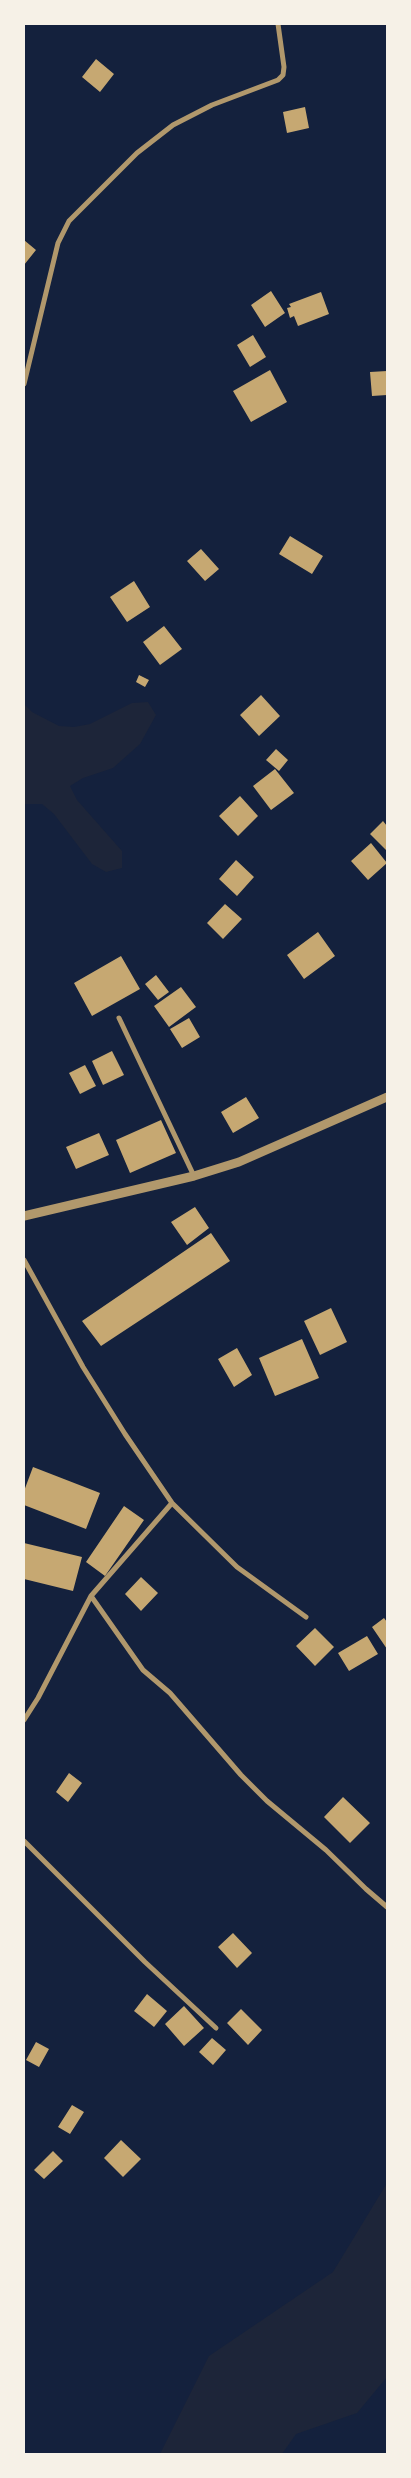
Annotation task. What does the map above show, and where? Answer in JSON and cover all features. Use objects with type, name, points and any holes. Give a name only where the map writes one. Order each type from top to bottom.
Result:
[{"type":"street","points":[[24,384],[58,243],[69,221],[137,153],[174,124],[212,105],[278,80],[283,75],[284,67],[278,24]]},
{"type":"street","points":[[119,1018],[194,1176]]},
{"type":"street","points":[[24,1216],[194,1176],[239,1162],[387,1097]]},
{"type":"street","points":[[24,1260],[83,1367],[124,1434],[172,1502],[237,1567],[306,1617]]},
{"type":"street","points":[[24,1720],[38,1698],[90,1596],[172,1502]]},
{"type":"street","points":[[90,1596],[143,1670],[170,1693],[241,1775],[387,1907]]},
{"type":"street","points":[[24,1841],[145,1962],[216,2028]]},
{"type":"shaded area","points":[[148,702],[156,715],[140,744],[113,768],[83,778],[70,786],[77,800],[122,851],[122,868],[106,872],[92,864],[54,814],[42,804],[24,804],[24,704],[32,712],[59,726],[74,727],[90,724],[132,703]]},
{"type":"shaded area","points":[[387,2183],[387,2377],[357,2413],[296,2434],[282,2454],[160,2454],[209,2356],[333,2272]]},
{"type":"building","points":[[96,59],[114,74],[100,92],[82,77]]},
{"type":"building","points":[[305,107],[309,128],[287,133],[283,112]]},
{"type":"building","points":[[24,240],[36,250],[24,265]]},
{"type":"building","points":[[271,291],[285,313],[265,327],[251,305]]},
{"type":"building","points":[[321,292],[329,314],[298,326],[294,316],[290,318],[287,308],[291,307],[289,304]]},
{"type":"building","points":[[253,335],[266,357],[250,367],[237,345]]},
{"type":"building","points":[[270,370],[287,402],[251,422],[233,391]]},
{"type":"building","points":[[387,371],[387,395],[372,396],[370,372]]},
{"type":"building","points":[[290,536],[323,556],[312,574],[279,554]]},
{"type":"building","points":[[201,549],[219,569],[205,581],[187,561]]},
{"type":"building","points":[[134,581],[150,607],[127,622],[110,597]]},
{"type":"building","points":[[164,626],[182,649],[160,665],[143,642]]},
{"type":"building","points":[[139,675],[149,680],[145,687],[136,682]]},
{"type":"building","points":[[261,695],[280,716],[259,736],[240,715]]},
{"type":"building","points":[[276,749],[288,760],[279,771],[266,760]]},
{"type":"building","points":[[275,769],[294,793],[271,810],[253,786]]},
{"type":"building","points":[[240,796],[258,816],[238,836],[219,816]]},
{"type":"building","points":[[383,821],[387,826],[386,850],[370,834]]},
{"type":"building","points":[[371,843],[387,863],[368,880],[351,861]]},
{"type":"building","points":[[236,860],[254,877],[237,896],[219,879]]},
{"type":"building","points":[[225,904],[242,919],[223,939],[207,923]]},
{"type":"building","points":[[318,932],[335,956],[304,979],[287,955]]},
{"type":"building","points":[[121,956],[140,989],[92,1016],[74,983]]},
{"type":"building","points":[[156,975],[169,992],[158,1000],[145,984]]},
{"type":"building","points":[[181,987],[196,1007],[169,1027],[154,1006]]},
{"type":"building","points":[[189,1018],[200,1037],[182,1048],[170,1029]]},
{"type":"building","points":[[112,1051],[124,1075],[103,1085],[92,1061]]},
{"type":"building","points":[[85,1065],[96,1086],[80,1094],[69,1073]]},
{"type":"building","points":[[246,1097],[259,1118],[233,1133],[221,1112]]},
{"type":"building","points":[[161,1120],[176,1153],[130,1173],[116,1140]]},
{"type":"building","points":[[99,1133],[109,1155],[76,1169],[66,1147]]},
{"type":"building","points":[[195,1207],[209,1228],[187,1245],[171,1222]]},
{"type":"building","points":[[211,1233],[230,1261],[101,1346],[82,1321]]},
{"type":"building","points":[[331,1308],[347,1342],[320,1355],[304,1321]]},
{"type":"building","points":[[302,1339],[319,1378],[275,1396],[259,1358]]},
{"type":"building","points":[[237,1348],[252,1375],[234,1387],[218,1359]]},
{"type":"building","points":[[33,1467],[100,1493],[86,1529],[24,1505],[24,1491]]},
{"type":"building","points":[[124,1506],[144,1520],[105,1576],[86,1562]]},
{"type":"building","points":[[24,1543],[82,1557],[73,1591],[24,1579]]},
{"type":"building","points":[[141,1577],[158,1593],[141,1611],[125,1594]]},
{"type":"building","points":[[384,1618],[387,1622],[387,1649],[372,1627]]},
{"type":"building","points":[[315,1628],[334,1647],[315,1666],[296,1646]]},
{"type":"building","points":[[367,1636],[378,1654],[349,1671],[338,1653]]},
{"type":"building","points":[[69,1773],[82,1783],[68,1802],[56,1792]]},
{"type":"building","points":[[343,1797],[370,1823],[350,1843],[324,1817]]},
{"type":"building","points":[[233,1933],[252,1953],[237,1968],[218,1947]]},
{"type":"building","points":[[147,1994],[167,2011],[154,2027],[134,2011]]},
{"type":"building","points":[[184,2006],[204,2028],[184,2046],[165,2024]]},
{"type":"building","points":[[241,2009],[262,2030],[248,2045],[227,2023]]},
{"type":"building","points":[[212,2038],[226,2050],[213,2065],[199,2052]]},
{"type":"building","points":[[36,2042],[49,2049],[39,2067],[26,2060]]},
{"type":"building","points":[[72,2105],[84,2112],[70,2134],[58,2127]]},
{"type":"building","points":[[121,2140],[141,2159],[123,2177],[104,2158]]},
{"type":"building","points":[[53,2151],[63,2161],[44,2179],[34,2170]]}]
